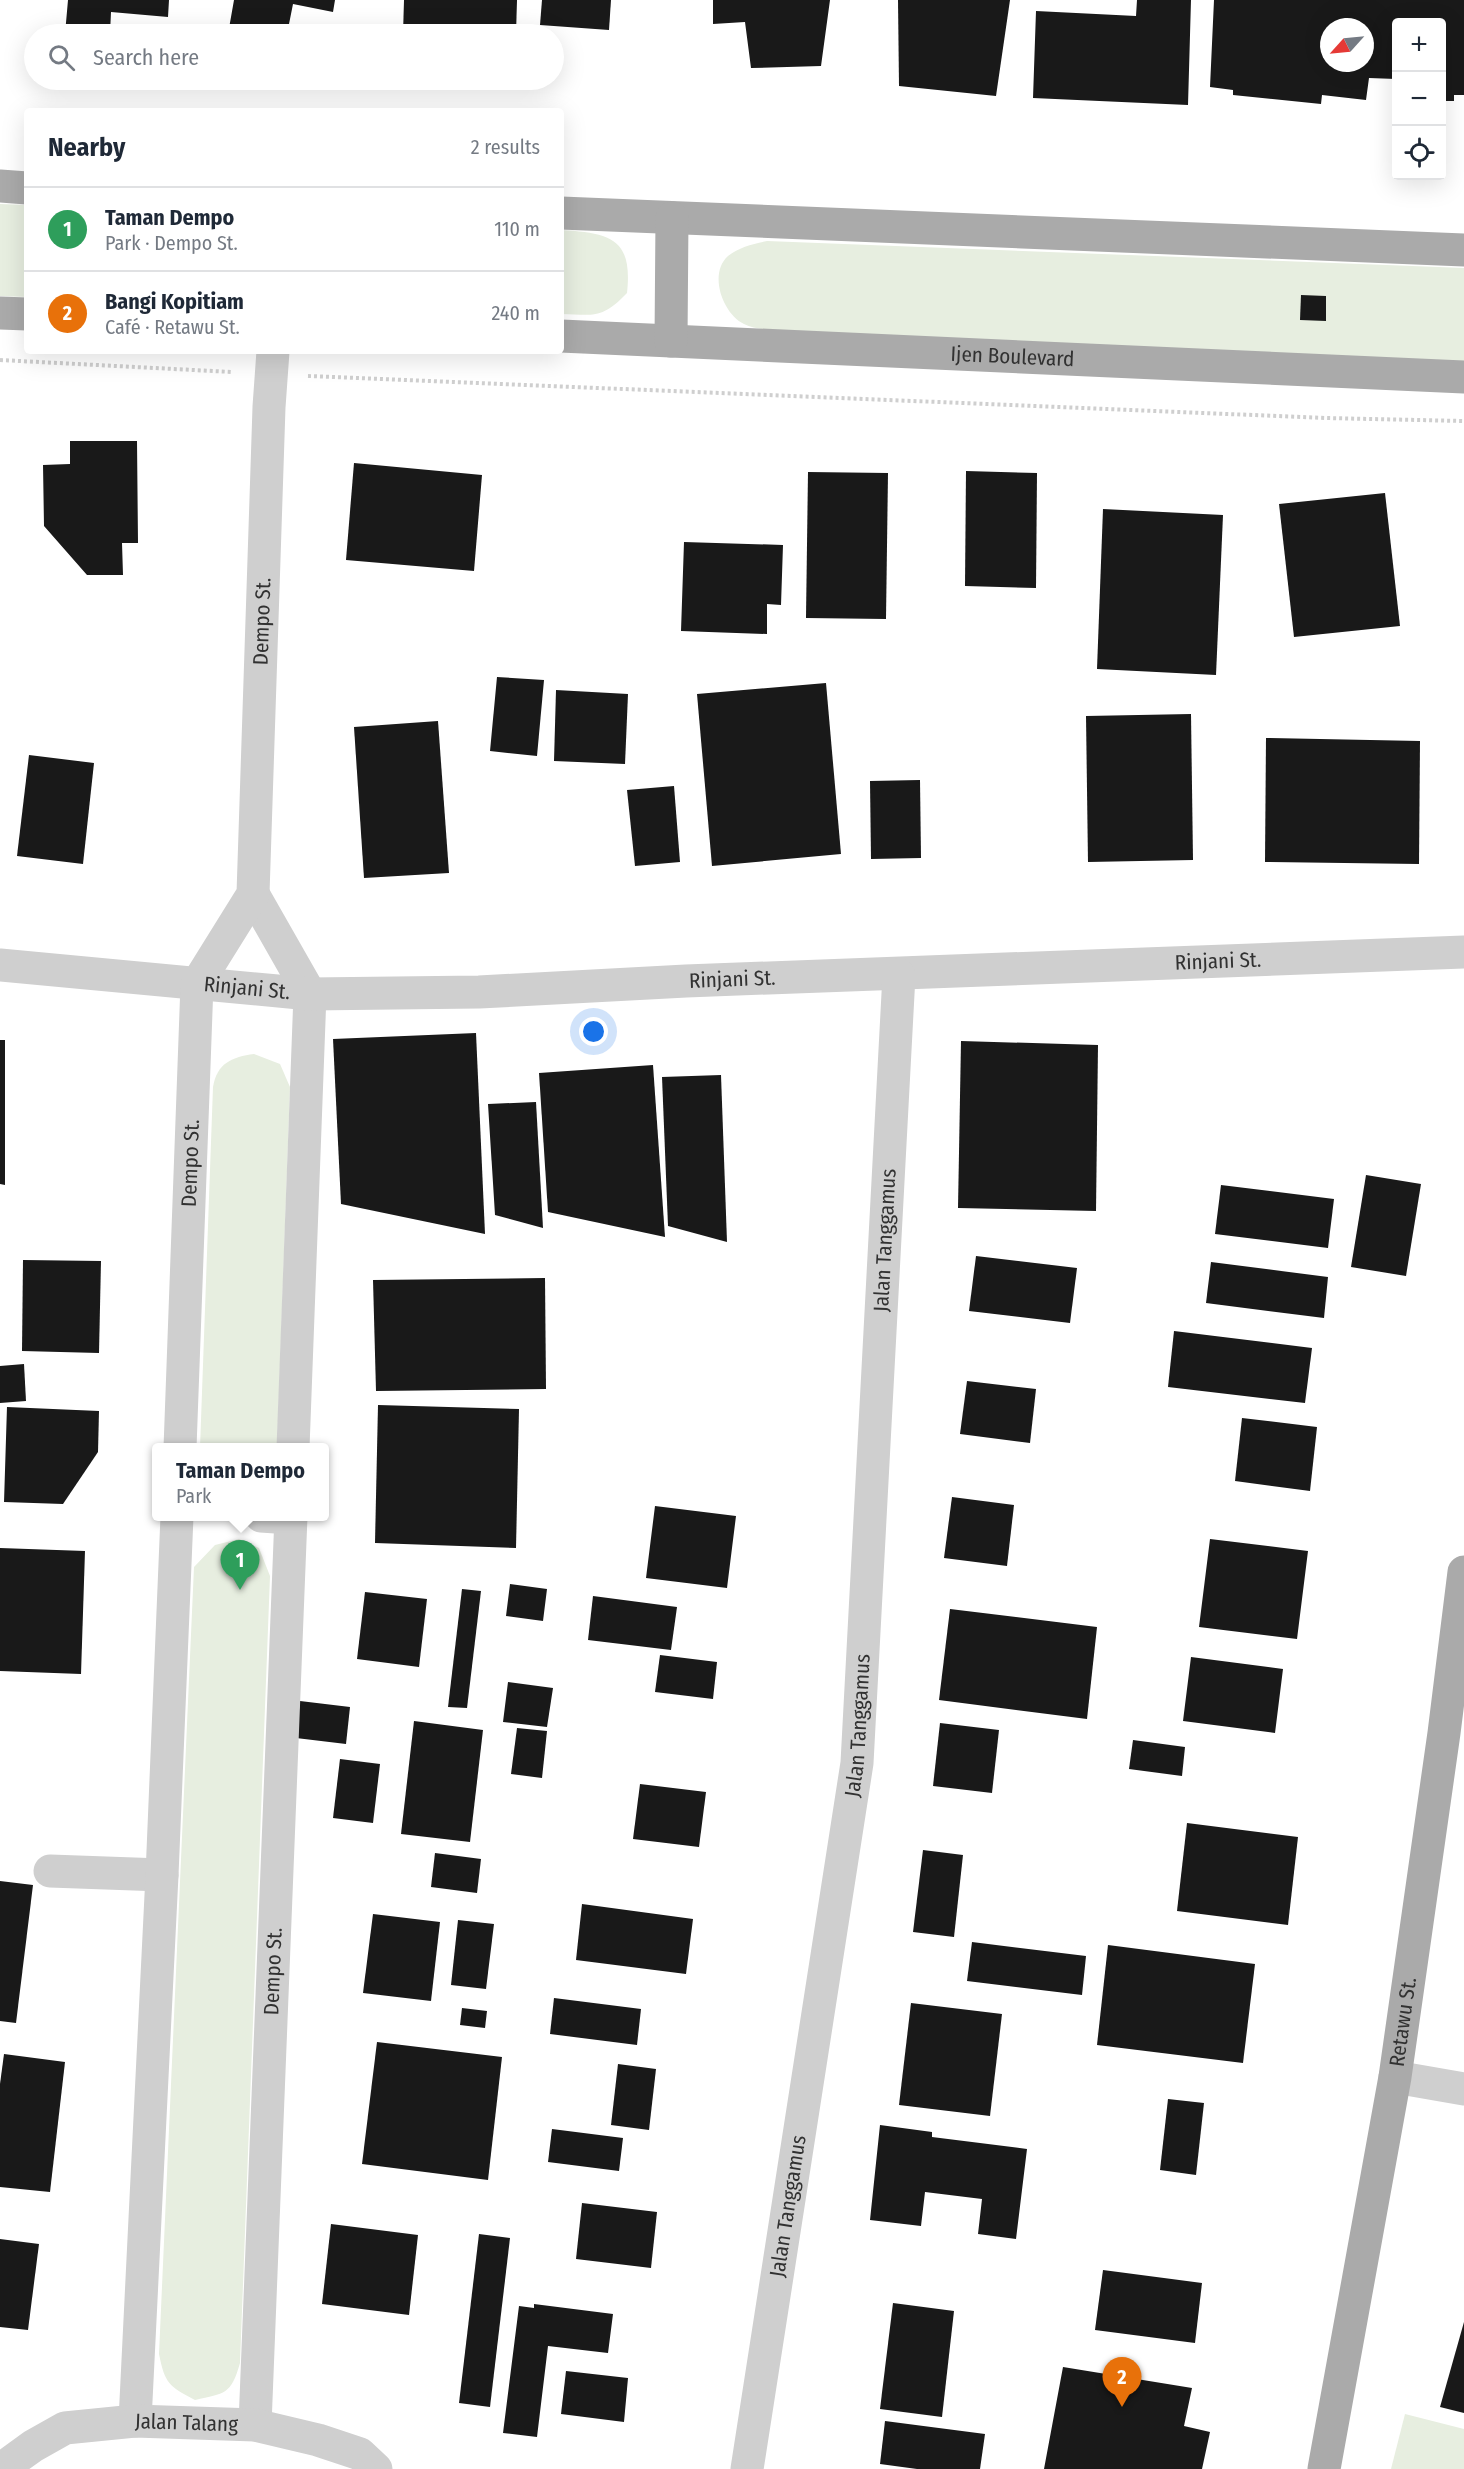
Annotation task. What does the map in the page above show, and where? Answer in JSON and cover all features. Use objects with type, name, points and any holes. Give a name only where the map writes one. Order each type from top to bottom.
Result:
[{"type":"main road","points":[[0,186],[24,188]]},
{"type":"main road","points":[[564,213],[1464,250]]},
{"type":"main road","points":[[671,341],[672,218]]},
{"type":"main road","points":[[0,313],[24,314]]},
{"type":"main road","name":"Ijen Boulevard","points":[[564,336],[1464,377]]},
{"type":"main road","name":"Retawu St.","points":[[1324,2469],[1395,2077],[1444,1733],[1464,1572]]},
{"type":"street","name":"Dempo St.","points":[[180,1443],[197,984],[253,894],[269,407],[273,354]]},
{"type":"street","points":[[253,894],[310,994],[293,1443]]},
{"type":"street","name":"Rinjani St.","points":[[0,965],[310,994],[479,992],[686,981],[899,975],[1464,952]]},
{"type":"street","name":"Jalan Tanggamus","points":[[747,2469],[857,1763],[899,975]]},
{"type":"street","points":[[135,2421],[177,1521]]},
{"type":"street","name":"Dempo St.","points":[[255,2425],[281,1521]]},
{"type":"street","points":[[50,1871],[162,1875]]},
{"type":"street","points":[[1395,2077],[1464,2089]]},
{"type":"street","name":"Jalan Talang","points":[[1,2469],[33,2446],[65,2428],[135,2421],[255,2425],[318,2440],[360,2454],[376,2469]]},
{"type":"path","points":[[0,360],[242,373]]},
{"type":"path","points":[[301,376],[1464,421]]},
{"type":"shaded area","points":[[0,204],[24,205],[24,297],[0,296]]},
{"type":"shaded area","points":[[564,230],[593,233],[605,237],[615,242],[622,250],[626,260],[627,293],[611,307],[590,315],[564,314]]},
{"type":"shaded area","points":[[767,241],[1464,268],[1464,363],[771,331],[747,325],[736,319],[724,303],[719,283],[722,264],[728,256],[741,248]]},
{"type":"shaded area","points":[[254,1054],[280,1064],[290,1087],[277,1443],[200,1443],[213,1087],[222,1067],[232,1059]]},
{"type":"shaded area","points":[[239,1539],[259,1548],[270,1576],[240,2363],[230,2387],[220,2394],[195,2400],[179,2391],[166,2378],[159,2354],[194,1567],[215,1545]]},
{"type":"shaded area","points":[[1405,2414],[1464,2429],[1464,2469],[1391,2469]]},
{"type":"building","points":[[68,0],[169,0],[168,17],[111,12],[110,24],[66,24]]},
{"type":"building","points":[[234,0],[335,0],[333,12],[293,4],[289,24],[230,24]]},
{"type":"building","points":[[404,0],[517,0],[516,24],[403,24]]},
{"type":"building","points":[[542,0],[611,0],[609,30],[564,27],[564,24],[540,24]]},
{"type":"building","points":[[713,0],[830,0],[821,66],[751,68],[745,22],[713,24]]},
{"type":"building","points":[[898,0],[1010,0],[996,96],[899,86]]},
{"type":"building","points":[[1137,0],[1191,0],[1188,105],[1033,98],[1036,11],[1136,16]]},
{"type":"building","points":[[1214,0],[1464,0],[1464,95],[1454,95],[1454,101],[1446,101],[1446,18],[1392,18],[1392,79],[1369,78],[1366,100],[1322,95],[1321,104],[1233,95],[1233,90],[1210,87]]},
{"type":"building","points":[[1301,295],[1326,296],[1326,321],[1300,320]]},
{"type":"building","points":[[70,441],[137,441],[138,543],[122,543],[123,575],[87,575],[44,526],[43,465],[70,464]]},
{"type":"building","points":[[354,463],[482,475],[474,571],[346,560]]},
{"type":"building","points":[[966,471],[1037,473],[1036,588],[965,586]]},
{"type":"building","points":[[808,472],[888,473],[886,619],[806,618]]},
{"type":"building","points":[[1385,493],[1400,626],[1294,637],[1279,504]]},
{"type":"building","points":[[1103,509],[1223,515],[1216,675],[1097,669]]},
{"type":"building","points":[[684,542],[783,545],[781,605],[767,604],[767,634],[681,631]]},
{"type":"building","points":[[497,677],[544,680],[537,756],[490,751]]},
{"type":"building","points":[[826,683],[841,854],[712,866],[697,694]]},
{"type":"building","points":[[556,690],[628,694],[625,764],[554,761]]},
{"type":"building","points":[[1191,714],[1193,860],[1088,862],[1086,716]]},
{"type":"building","points":[[438,721],[449,873],[364,878],[354,727]]},
{"type":"building","points":[[1266,738],[1420,741],[1419,864],[1265,862]]},
{"type":"building","points":[[29,755],[94,763],[83,864],[17,856]]},
{"type":"building","points":[[920,780],[921,858],[871,859],[870,781]]},
{"type":"building","points":[[674,786],[680,862],[635,866],[627,790]]},
{"type":"building","points":[[476,1033],[485,1234],[341,1204],[333,1039]]},
{"type":"building","points":[[0,1040],[5,1040],[5,1185],[0,1184]]},
{"type":"building","points":[[961,1041],[1098,1045],[1096,1211],[958,1208]]},
{"type":"building","points":[[653,1065],[665,1237],[548,1212],[539,1073]]},
{"type":"building","points":[[721,1075],[727,1242],[668,1226],[662,1077]]},
{"type":"building","points":[[536,1102],[543,1228],[495,1215],[488,1104]]},
{"type":"building","points":[[1366,1175],[1421,1184],[1406,1276],[1351,1267]]},
{"type":"building","points":[[1221,1185],[1334,1199],[1328,1248],[1215,1234]]},
{"type":"building","points":[[976,1256],[1077,1268],[1070,1323],[969,1311]]},
{"type":"building","points":[[23,1260],[101,1261],[99,1353],[22,1351]]},
{"type":"building","points":[[1211,1262],[1328,1277],[1324,1318],[1206,1303]]},
{"type":"building","points":[[545,1278],[546,1389],[376,1391],[373,1280]]},
{"type":"building","points":[[1174,1331],[1312,1348],[1305,1403],[1168,1387]]},
{"type":"building","points":[[24,1364],[26,1401],[0,1403],[0,1366]]},
{"type":"building","points":[[967,1381],[1036,1389],[1030,1443],[960,1434]]},
{"type":"building","points":[[378,1405],[519,1409],[516,1548],[375,1543]]},
{"type":"building","points":[[7,1407],[99,1411],[98,1452],[63,1504],[4,1502]]},
{"type":"building","points":[[1242,1418],[1317,1427],[1310,1491],[1235,1481]]},
{"type":"building","points":[[952,1497],[1014,1505],[1007,1566],[944,1558]]},
{"type":"building","points":[[655,1506],[736,1516],[727,1588],[646,1578]]},
{"type":"building","points":[[1210,1539],[1308,1551],[1297,1639],[1199,1627]]},
{"type":"building","points":[[0,1548],[85,1551],[81,1674],[0,1671]]},
{"type":"building","points":[[510,1584],[547,1589],[543,1621],[506,1616]]},
{"type":"building","points":[[462,1589],[481,1591],[467,1708],[448,1707]]},
{"type":"building","points":[[365,1592],[427,1599],[419,1667],[357,1659]]},
{"type":"building","points":[[593,1596],[677,1607],[671,1650],[588,1640]]},
{"type":"building","points":[[950,1609],[1097,1627],[1087,1719],[939,1700]]},
{"type":"building","points":[[660,1655],[717,1662],[713,1699],[655,1692]]},
{"type":"building","points":[[1191,1657],[1283,1669],[1275,1733],[1183,1721]]},
{"type":"building","points":[[508,1682],[553,1688],[547,1727],[503,1722]]},
{"type":"building","points":[[300,1701],[350,1707],[346,1744],[296,1738]]},
{"type":"building","points":[[414,1721],[483,1730],[470,1842],[401,1834]]},
{"type":"building","points":[[940,1723],[999,1730],[992,1793],[933,1786]]},
{"type":"building","points":[[517,1728],[547,1731],[542,1778],[511,1774]]},
{"type":"building","points":[[1133,1740],[1185,1747],[1182,1776],[1129,1769]]},
{"type":"building","points":[[340,1759],[380,1764],[373,1823],[333,1818]]},
{"type":"building","points":[[640,1784],[706,1792],[699,1847],[633,1839]]},
{"type":"building","points":[[1187,1823],[1298,1837],[1288,1925],[1177,1911]]},
{"type":"building","points":[[923,1850],[963,1855],[954,1937],[913,1932]]},
{"type":"building","points":[[435,1853],[481,1859],[477,1893],[431,1887]]},
{"type":"building","points":[[0,1881],[33,1885],[16,2023],[0,2021]]},
{"type":"building","points":[[582,1904],[693,1919],[686,1974],[576,1960]]},
{"type":"building","points":[[373,1914],[440,1922],[431,2001],[363,1993]]},
{"type":"building","points":[[458,1920],[494,1924],[486,1989],[451,1985]]},
{"type":"building","points":[[972,1942],[1086,1956],[1082,1995],[967,1981]]},
{"type":"building","points":[[1108,1945],[1255,1964],[1243,2063],[1097,2045]]},
{"type":"building","points":[[554,1998],[641,2009],[637,2045],[550,2034]]},
{"type":"building","points":[[911,2003],[1002,2014],[990,2116],[899,2105]]},
{"type":"building","points":[[462,2008],[487,2011],[485,2028],[460,2025]]},
{"type":"building","points":[[377,2042],[502,2057],[488,2180],[362,2164]]},
{"type":"building","points":[[4,2054],[65,2062],[50,2192],[0,2187],[0,2084]]},
{"type":"building","points":[[618,2064],[656,2069],[649,2130],[611,2125]]},
{"type":"building","points":[[1168,2099],[1204,2103],[1196,2175],[1160,2170]]},
{"type":"building","points":[[880,2125],[932,2132],[932,2137],[1027,2149],[1016,2239],[978,2234],[982,2199],[925,2192],[921,2226],[870,2220]]},
{"type":"building","points":[[552,2129],[623,2138],[619,2171],[548,2162]]},
{"type":"building","points":[[582,2203],[657,2212],[651,2268],[576,2259]]},
{"type":"building","points":[[331,2224],[418,2235],[409,2315],[322,2304]]},
{"type":"building","points":[[479,2234],[510,2238],[490,2407],[459,2403]]},
{"type":"building","points":[[0,2239],[39,2244],[28,2330],[0,2327]]},
{"type":"building","points":[[1103,2270],[1202,2283],[1195,2343],[1095,2330]]},
{"type":"building","points":[[893,2303],[954,2311],[942,2417],[880,2409]]},
{"type":"building","points":[[534,2304],[613,2314],[608,2353],[548,2346],[537,2437],[503,2433],[519,2306],[534,2308]]},
{"type":"building","points":[[1464,2322],[1464,2413],[1440,2407]]},
{"type":"building","points":[[1063,2367],[1192,2388],[1184,2426],[1210,2432],[1202,2469],[1044,2469]]},
{"type":"building","points":[[566,2371],[628,2378],[624,2422],[561,2414]]},
{"type":"building","points":[[885,2421],[985,2434],[980,2469],[917,2469],[880,2464]]},
{"type":"place","name":"Taman Dempo","points":[[240,1590]]},
{"type":"place","name":"Bangi Kopitiam","points":[[1122,2407]]}]
